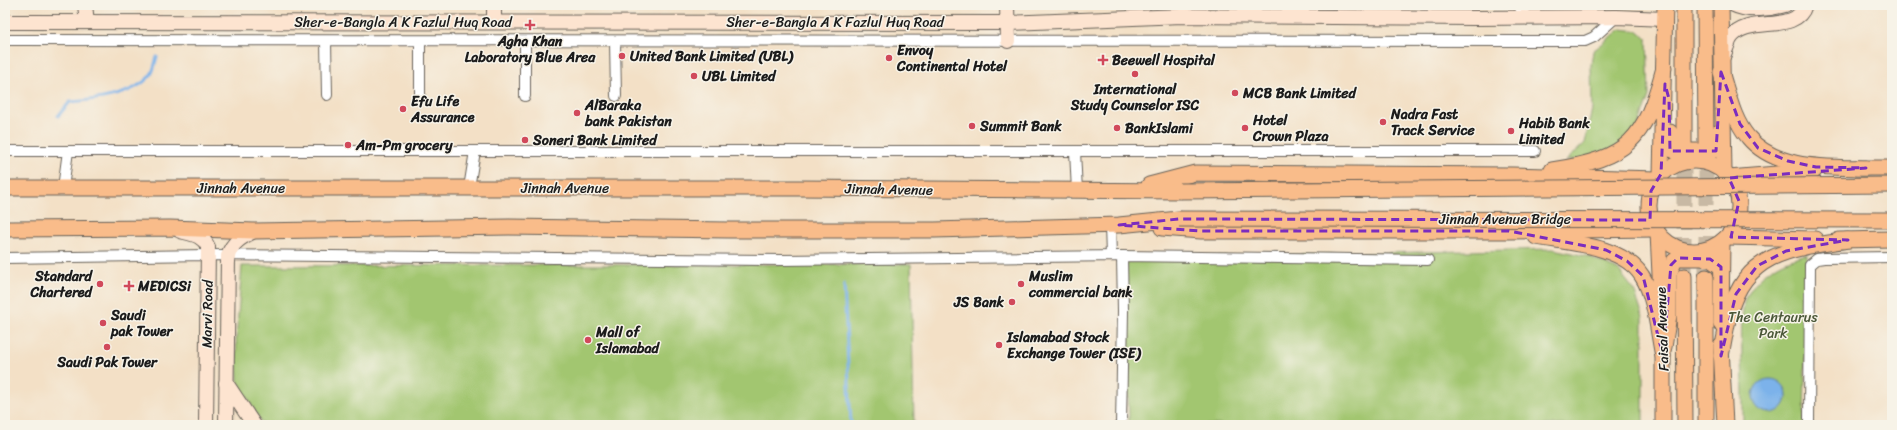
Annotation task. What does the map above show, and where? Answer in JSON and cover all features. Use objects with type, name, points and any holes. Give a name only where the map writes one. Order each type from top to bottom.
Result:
[{"type":"main road","points":[[85,5],[87,22]]},
{"type":"main road","points":[[492,22],[494,5]]},
{"type":"main road","points":[[1007,5],[1008,41]]},
{"type":"main road","points":[[1684,5],[1684,145]]},
{"type":"main road","points":[[1705,5],[1706,144]]},
{"type":"main road","points":[[1721,5],[1722,96],[1727,175]]},
{"type":"main road","points":[[1734,5],[1741,9],[1772,9],[1785,5]]},
{"type":"main road","points":[[1805,5],[1801,14],[1788,22],[1762,23],[1739,31],[1730,38],[1722,66],[1740,124],[1747,136],[1758,148],[1788,161],[1816,167],[1892,168]]},
{"type":"main road","points":[[1759,8],[1762,23]]},
{"type":"main road","points":[[1659,177],[1664,84],[1665,12]]},
{"type":"main road","name":"Sher-e-Bangla A K Fazlul Huq Road","points":[[5,22],[1008,23],[1182,16],[1528,18],[1616,17],[1665,12]]},
{"type":"main road","points":[[1513,175],[1567,167],[1605,157],[1623,149],[1633,140],[1644,126],[1655,102],[1664,68]]},
{"type":"main road","points":[[1664,84],[1669,100],[1670,146],[1674,151],[1712,151],[1715,149],[1718,107],[1722,96]]},
{"type":"main road","points":[[1685,161],[1699,161],[1712,164],[1727,175],[1736,189],[1739,201],[1739,214],[1734,226],[1724,239],[1710,248],[1696,251],[1682,249],[1669,243],[1657,231],[1650,216],[1649,203],[1651,191],[1659,177],[1672,166],[1685,161]]},
{"type":"main road","points":[[1727,175],[1866,168]]},
{"type":"main road","points":[[1125,191],[1195,173],[1659,177]]},
{"type":"main road","points":[[1125,191],[1892,185]]},
{"type":"main road","name":"Jinnah Avenue","points":[[5,188],[798,188],[1125,191]]},
{"type":"main road","name":"Jinnah Avenue Bridge","points":[[1114,225],[1179,219],[1892,220]]},
{"type":"main road","points":[[5,229],[170,228],[254,231],[509,227],[728,230],[935,230],[1114,225],[1201,231],[1657,231]]},
{"type":"main road","name":"Marvi Road","points":[[170,228],[203,239],[208,247],[206,425]]},
{"type":"main road","points":[[228,256],[233,244],[240,238],[254,231]]},
{"type":"main road","points":[[1509,231],[1606,250],[1627,261],[1643,276],[1650,296],[1663,356]]},
{"type":"main road","name":"Faisal Avenue","points":[[1657,231],[1663,356],[1663,425]]},
{"type":"main road","points":[[1724,239],[1892,239]]},
{"type":"main road","points":[[1724,239],[1721,267],[1721,356],[1725,425]]},
{"type":"main road","points":[[1721,356],[1730,311],[1736,294],[1746,278],[1757,266],[1786,251],[1848,240]]},
{"type":"main road","name":"Marvi Road","points":[[226,425],[228,256]]},
{"type":"main road","points":[[1663,356],[1669,315],[1669,274],[1674,261],[1678,258],[1710,259],[1721,267]]},
{"type":"main road","points":[[1684,276],[1684,425]]},
{"type":"main road","points":[[1706,277],[1706,425]]},
{"type":"main road","points":[[226,383],[254,425]]},
{"type":"street","points":[[1518,5],[1528,18]]},
{"type":"street","points":[[5,40],[1534,42],[1590,40],[1616,17]]},
{"type":"street","points":[[491,41],[492,22]]},
{"type":"street","points":[[326,40],[327,95]]},
{"type":"street","points":[[420,41],[420,96]]},
{"type":"street","points":[[525,41],[525,96]]},
{"type":"street","points":[[615,41],[616,96]]},
{"type":"street","points":[[5,151],[1535,151]]},
{"type":"street","points":[[63,188],[68,151]]},
{"type":"street","points":[[469,188],[475,151]]},
{"type":"street","points":[[1076,151],[1077,191]]},
{"type":"street","points":[[1111,256],[1114,225]]},
{"type":"street","points":[[5,258],[208,255],[782,260],[1122,256],[1428,260]]},
{"type":"street","points":[[1121,425],[1123,311],[1122,256]]},
{"type":"street","points":[[1809,425],[1810,265],[1817,259],[1824,258],[1892,257]]},
{"type":"highlighted area","points":[[1721,72],[1740,124],[1758,148],[1788,161],[1816,167],[1866,168],[1729,178],[1739,201],[1731,237],[1848,240],[1786,251],[1757,266],[1736,294],[1721,356],[1721,267],[1710,259],[1678,258],[1671,265],[1663,356],[1643,276],[1627,261],[1606,250],[1509,231],[1201,231],[1119,225],[1179,219],[1650,220],[1651,191],[1661,174],[1665,84],[1669,99],[1670,151],[1716,151]]},
{"type":"green space","points":[[1621,29],[1637,31],[1647,39],[1649,96],[1635,134],[1602,156],[1566,161],[1585,143],[1592,109],[1591,65],[1593,51]]},
{"type":"green space","points":[[1553,249],[1590,257],[1618,270],[1634,290],[1643,317],[1643,425],[1129,425],[1126,259]]},
{"type":"green space","name":"The Centaurus Park","points":[[1807,254],[1804,425],[1743,425],[1742,325],[1744,306],[1747,296],[1753,286],[1768,271],[1777,265]]},
{"type":"green space","points":[[911,264],[914,425],[268,425],[261,422],[238,381],[236,339],[242,266]]},
{"type":"water","points":[[1773,379],[1782,384],[1786,389],[1786,403],[1782,408],[1777,412],[1767,413],[1763,412],[1754,403],[1753,393],[1754,389],[1763,380]]},
{"type":"waterway","points":[[58,116],[70,102],[112,96],[133,89],[149,77],[152,73],[157,57]]},
{"type":"waterway","points":[[844,284],[851,425]]},
{"type":"tunnel","points":[[1706,144],[1706,277]]},
{"type":"tunnel","points":[[1684,145],[1684,276]]},
{"type":"place","name":"Agha Khan Laboratory Blue Area","points":[[530,25]]},
{"type":"place","name":"United Bank Limited (UBL)","points":[[622,56]]},
{"type":"place","name":"Envoy Continental Hotel","points":[[889,58]]},
{"type":"place","name":"Beewell Hospital","points":[[1103,60]]},
{"type":"place","name":"International Study Counselor ISC","points":[[1135,74]]},
{"type":"place","name":"UBL Limited","points":[[694,76]]},
{"type":"place","name":"MCB Bank Limited","points":[[1235,93]]},
{"type":"place","name":"Efu Life Assurance","points":[[403,109]]},
{"type":"place","name":"AlBaraka bank Pakistan","points":[[577,113]]},
{"type":"place","name":"Nadra Fast Track Service","points":[[1383,122]]},
{"type":"place","name":"Summit Bank","points":[[972,126]]},
{"type":"place","name":"BankIslami","points":[[1117,128]]},
{"type":"place","name":"Hotel Crown Plaza","points":[[1245,128]]},
{"type":"place","name":"Habib Bank Limited","points":[[1511,131]]},
{"type":"place","name":"Soneri Bank Limited","points":[[525,140]]},
{"type":"place","name":"Am-Pm grocery","points":[[348,145]]},
{"type":"place","name":"Standard Chartered","points":[[100,284]]},
{"type":"place","name":"Muslim commercial bank","points":[[1021,284]]},
{"type":"place","name":"MEDICSi","points":[[129,286]]},
{"type":"place","name":"JS Bank","points":[[1012,302]]},
{"type":"place","name":"Saudi pak Tower","points":[[103,323]]},
{"type":"place","name":"Mall of Islamabad","points":[[588,340]]},
{"type":"place","name":"Islamabad Stock Exchange Tower (ISE)","points":[[999,345]]},
{"type":"place","name":"Saudi Pak Tower","points":[[107,347]]}]
